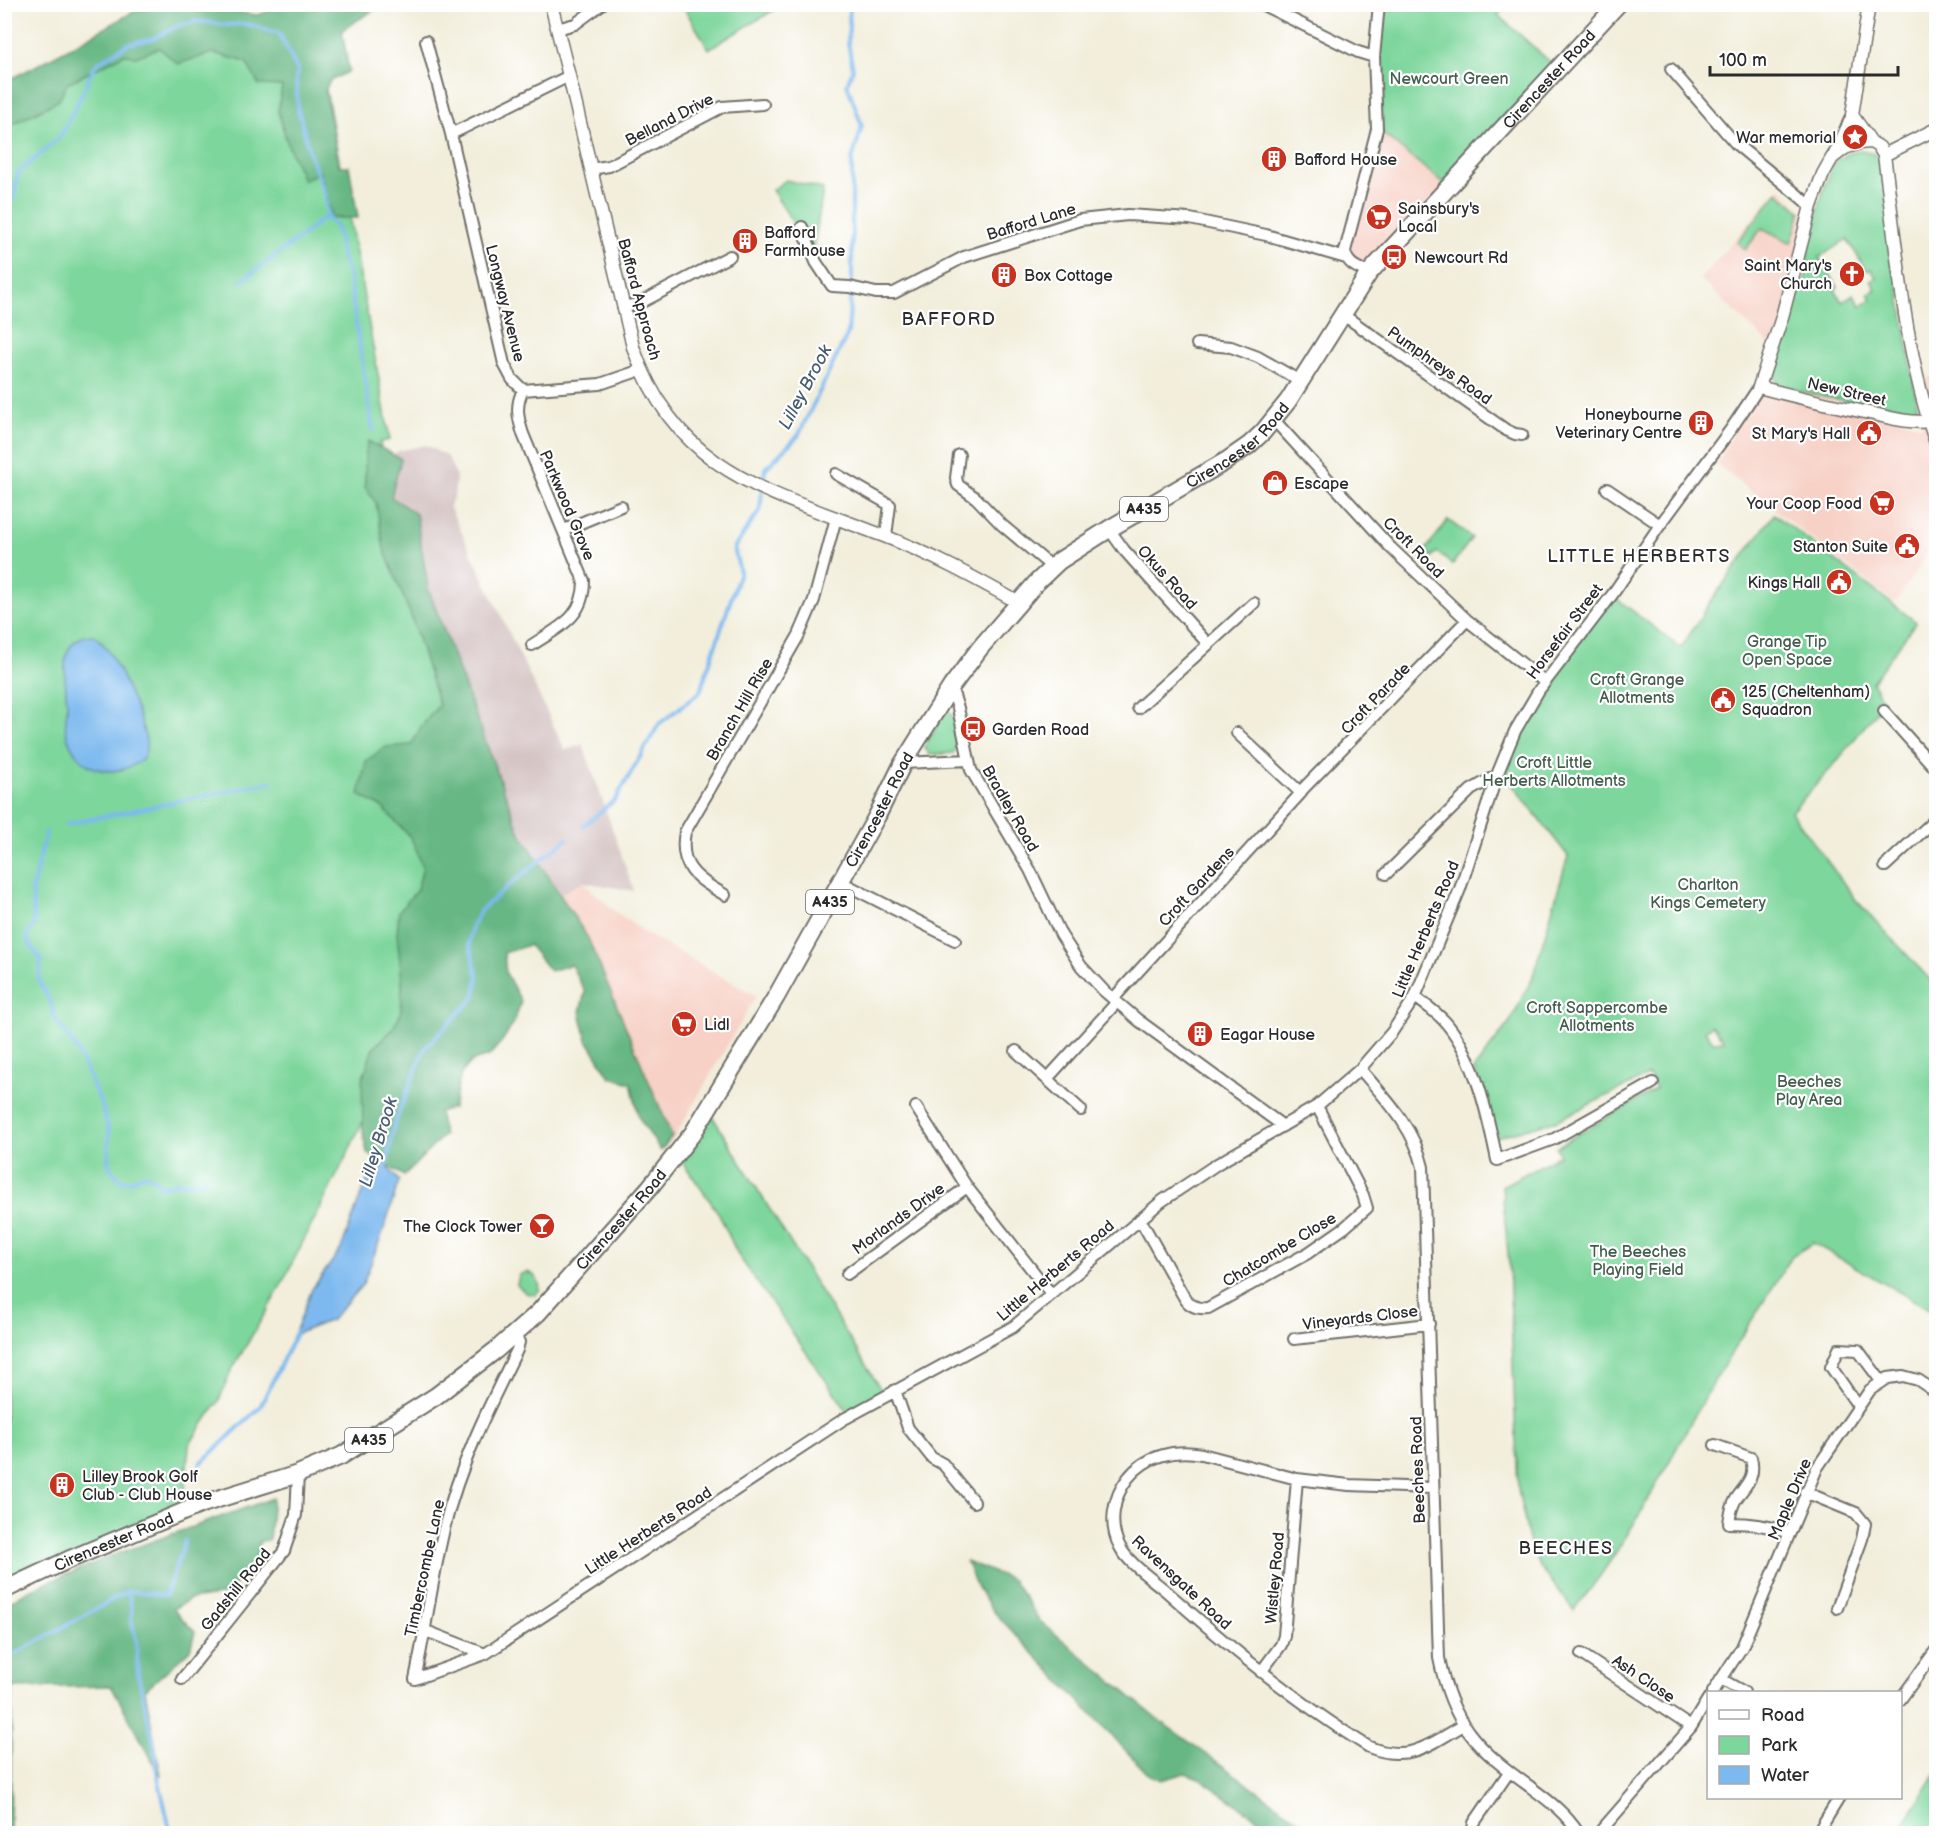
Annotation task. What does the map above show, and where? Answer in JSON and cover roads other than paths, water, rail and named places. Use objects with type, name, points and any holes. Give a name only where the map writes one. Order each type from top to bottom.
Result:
[{"type":"main road","name":"Cirencester Road","points":[[4,1590],[68,1560],[202,1504],[298,1473],[341,1456],[403,1419],[474,1368],[538,1313],[680,1151],[705,1114],[776,997],[841,882],[903,763],[951,687],[980,648],[1052,567],[1084,544],[1226,461],[1249,445],[1274,420],[1369,273],[1618,4]]},
{"type":"street","name":"Bafford Approach","points":[[550,4],[633,347],[641,370],[661,405],[685,436],[715,462],[749,483],[937,558],[1019,603]]},
{"type":"street","points":[[557,29],[575,24],[602,4]]},
{"type":"street","points":[[1261,4],[1358,52],[1374,57]]},
{"type":"street","points":[[1346,258],[1346,241],[1377,129],[1374,57],[1379,4]]},
{"type":"street","name":"Horsefair Street","points":[[1497,775],[1515,731],[1545,682],[1573,648],[1759,387],[1782,317],[1811,206],[1823,174],[1852,115],[1869,4]]},
{"type":"street","name":"Longway Avenue","points":[[426,41],[451,134],[504,364],[512,380],[523,390]]},
{"type":"street","points":[[1671,69],[1736,144],[1811,206]]},
{"type":"street","points":[[451,134],[569,76]]},
{"type":"street","name":"Belland Drive","points":[[591,169],[609,166],[722,107],[763,104]]},
{"type":"street","points":[[1852,115],[1871,142],[1879,147],[1884,155],[1911,344],[1936,443]]},
{"type":"street","points":[[1884,155],[1936,129]]},
{"type":"street","points":[[1832,158],[1845,148],[1871,142]]},
{"type":"street","name":"Bafford Lane","points":[[802,227],[816,262],[832,286],[850,287],[876,293],[894,293],[964,257],[1080,220],[1128,215],[1190,219],[1266,235],[1346,258],[1351,264],[1369,273]]},
{"type":"street","points":[[623,307],[638,304],[730,256]]},
{"type":"street","name":"Pumphreys Road","points":[[1342,314],[1506,429],[1522,435]]},
{"type":"street","points":[[1197,344],[1231,347],[1258,357],[1300,381]]},
{"type":"street","points":[[523,390],[600,384],[641,370]]},
{"type":"street","name":"New Street","points":[[1759,387],[1917,423],[1929,421]]},
{"type":"street","name":"Parkwood Grove","points":[[523,390],[518,401],[517,413],[523,434],[584,581],[583,596],[574,615],[532,645]]},
{"type":"street","name":"Croft Road","points":[[1274,420],[1387,544],[1467,620],[1545,682]]},
{"type":"street","points":[[959,455],[956,478],[958,485],[976,498],[1002,525],[1052,567]]},
{"type":"street","points":[[836,474],[890,505],[886,536]]},
{"type":"street","points":[[1607,489],[1660,525]]},
{"type":"street","points":[[564,530],[621,506]]},
{"type":"street","name":"Branch Hill Rise","points":[[725,895],[699,879],[690,869],[684,855],[685,832],[799,635],[814,600],[836,518]]},
{"type":"street","name":"Okus Road","points":[[1109,529],[1124,550],[1208,644]]},
{"type":"street","points":[[1138,708],[1254,603]]},
{"type":"street","name":"Croft Gardens","points":[[1115,1001],[1301,794],[1310,781],[1467,620]]},
{"type":"street","name":"Bradley Road","points":[[951,687],[975,778],[1030,870],[1070,951],[1092,979],[1115,1001]]},
{"type":"street","points":[[1884,711],[1936,769]]},
{"type":"street","points":[[1237,732],[1301,794]]},
{"type":"street","name":"Bradley Road","points":[[903,763],[969,760]]},
{"type":"street","points":[[1386,874],[1471,790],[1497,775]]},
{"type":"street","name":"Little Herberts Road","points":[[416,1679],[485,1654],[844,1419],[1013,1327],[1140,1218],[1217,1164],[1317,1106],[1360,1069],[1392,1032],[1415,997],[1460,889],[1497,775]]},
{"type":"street","points":[[1885,866],[1936,819]]},
{"type":"street","points":[[841,882],[955,940]]},
{"type":"street","points":[[1415,997],[1446,1023],[1464,1051],[1483,1106],[1497,1160],[1554,1139],[1653,1083]]},
{"type":"street","points":[[1047,1079],[1115,1001],[1137,1020],[1283,1126]]},
{"type":"street","points":[[1016,1051],[1081,1110]]},
{"type":"street","name":"Beeches Road","points":[[1360,1069],[1405,1125],[1420,1156],[1424,1178],[1439,1658],[1448,1695],[1462,1726],[1482,1749],[1557,1807],[1579,1833]]},
{"type":"street","name":"Chatcombe Close","points":[[1140,1218],[1184,1297],[1190,1305],[1196,1307],[1208,1308],[1308,1252],[1344,1228],[1367,1208],[1317,1106]]},
{"type":"street","name":"Morlands Drive","points":[[916,1107],[967,1187],[1051,1294]]},
{"type":"street","name":"Morlands Drive","points":[[847,1274],[967,1187]]},
{"type":"street","name":"Vineyards Close","points":[[1294,1339],[1429,1324]]},
{"type":"street","name":"Timbercombe Lane","points":[[416,1679],[444,1529],[462,1470],[479,1427],[517,1350],[519,1342],[513,1334]]},
{"type":"street","points":[[1858,1406],[1831,1367],[1839,1349],[1858,1350],[1881,1381],[1895,1376],[1911,1377],[1936,1392]]},
{"type":"street","name":"Maple Drive","points":[[1714,1691],[1742,1647],[1817,1468],[1858,1406],[1870,1390],[1881,1381]]},
{"type":"street","points":[[895,1390],[908,1428],[932,1458],[943,1464],[974,1502]]},
{"type":"street","points":[[1715,1445],[1751,1458],[1753,1465],[1752,1478],[1735,1502],[1728,1523],[1753,1523],[1771,1526],[1790,1533]]},
{"type":"street","name":"Ravensgate Road","points":[[1432,1488],[1349,1485],[1297,1479],[1202,1454],[1170,1453],[1152,1458],[1136,1469],[1123,1485],[1115,1504],[1116,1537],[1124,1553],[1261,1672],[1361,1742],[1379,1751],[1398,1754],[1417,1751],[1462,1726]]},
{"type":"street","name":"Gadshill Road","points":[[182,1679],[284,1551],[296,1515],[298,1473]]},
{"type":"street","name":"Wistley Road","points":[[1261,1672],[1281,1645],[1284,1636],[1297,1479]]},
{"type":"street","points":[[1805,1492],[1856,1513],[1865,1524],[1862,1539],[1837,1608]]},
{"type":"street","points":[[426,1631],[485,1654]]},
{"type":"street","points":[[1902,1698],[1936,1650]]},
{"type":"street","name":"Ash Close","points":[[1581,1654],[1691,1727]]},
{"type":"street","points":[[1721,1679],[1742,1691]]},
{"type":"street","points":[[1598,1833],[1691,1727],[1707,1701]]},
{"type":"street","points":[[1472,1833],[1474,1823],[1509,1772]]},
{"type":"street","points":[[1817,1833],[1838,1799]]},
{"type":"water","points":[[92,635],[100,640],[117,666],[133,701],[146,742],[142,760],[130,767],[118,770],[107,771],[86,763],[77,756],[66,732],[65,662],[72,644],[80,638]]},
{"type":"water","points":[[387,1166],[399,1181],[363,1284],[331,1320],[294,1335],[312,1289],[341,1249],[372,1170]]},
{"type":"waterway","name":"Lilley Brook","points":[[763,485],[765,469],[798,436],[848,333],[852,280],[852,160],[862,126],[847,84],[853,69],[848,43],[850,4]]},
{"type":"waterway","points":[[86,85],[99,62],[128,44],[152,39],[180,25],[195,21],[227,25],[244,24],[279,33],[298,71],[296,79],[298,109],[310,154],[325,195],[328,214],[240,282]]},
{"type":"waterway","points":[[4,211],[14,196],[19,172],[59,138],[84,90]]},
{"type":"waterway","points":[[324,218],[336,227],[342,257],[348,272],[373,431]]},
{"type":"waterway","name":"Lilley Brook","points":[[583,826],[615,800],[659,724],[700,692],[740,572],[734,548],[760,510],[762,492]]},
{"type":"waterway","points":[[67,824],[272,782]]},
{"type":"waterway","points":[[46,832],[32,890],[34,925],[27,936],[29,944],[41,960],[39,981],[51,1003],[54,1017],[76,1048],[101,1103],[109,1131],[108,1163],[122,1181],[131,1181],[144,1174],[152,1177],[162,1187],[179,1182],[202,1182],[207,1176]]},
{"type":"waterway","name":"Lilley Brook","points":[[386,1168],[394,1125],[425,1048],[474,998],[478,978],[469,943],[472,926],[481,910],[567,839]]},
{"type":"waterway","name":"Lilley Brook","points":[[200,1464],[260,1407],[297,1331]]},
{"type":"waterway","name":"Lilley Brook","points":[[4,1660],[128,1591],[166,1595],[185,1541]]},
{"type":"waterway","points":[[128,1591],[132,1610],[131,1620],[136,1639],[138,1674],[171,1834]]},
{"type":"place","name":"War memorial","points":[[1855,137]]},
{"type":"place","name":"Bafford House","points":[[1274,159]]},
{"type":"place","name":"Sainsbury's Local","points":[[1379,217]]},
{"type":"place","name":"Bafford Farmhouse","points":[[745,241]]},
{"type":"place","name":"Newcourt Rd","points":[[1394,257]]},
{"type":"place","name":"Saint Mary's Church","points":[[1852,274]]},
{"type":"place","name":"Box Cottage","points":[[1004,275]]},
{"type":"place","name":"Honeybourne Veterinary Centre","points":[[1701,423]]},
{"type":"place","name":"St Mary's Hall","points":[[1869,433]]},
{"type":"place","name":"Escape","points":[[1275,483]]},
{"type":"place","name":"Your Coop Food","points":[[1882,503]]},
{"type":"place","name":"Stanton Suite","points":[[1907,546]]},
{"type":"place","name":"Kings Hall","points":[[1839,582]]},
{"type":"place","name":"125 (Cheltenham) Squadron","points":[[1723,700]]},
{"type":"place","name":"Garden Road","points":[[973,729]]},
{"type":"place","name":"Lidl","points":[[684,1024]]},
{"type":"place","name":"Eagar House","points":[[1200,1034]]},
{"type":"place","name":"The Clock Tower","points":[[542,1226]]},
{"type":"place","name":"Lilley Brook Golf Club - Club House","points":[[62,1485]]},
{"type":"district","name":"BAFFORD","points":[[949,319]]},
{"type":"district","name":"LITTLE HERBERTS","points":[[1639,556]]},
{"type":"district","name":"BEECHES","points":[[1566,1548]]},
{"type":"park label","name":"Newcourt Green","points":[[1449,78]]},
{"type":"park label","name":"Grange Tip Open Space","points":[[1787,650]]},
{"type":"park label","name":"Croft Grange Allotments","points":[[1637,688]]},
{"type":"park label","name":"Croft Little Herberts Allotments","points":[[1554,771]]},
{"type":"park label","name":"Charlton Kings Cemetery","points":[[1708,893]]},
{"type":"park label","name":"Croft Sappercombe Allotments","points":[[1597,1016]]},
{"type":"park label","name":"Beeches Play Area","points":[[1809,1090]]},
{"type":"park label","name":"The Beeches Playing Field","points":[[1638,1260]]}]
